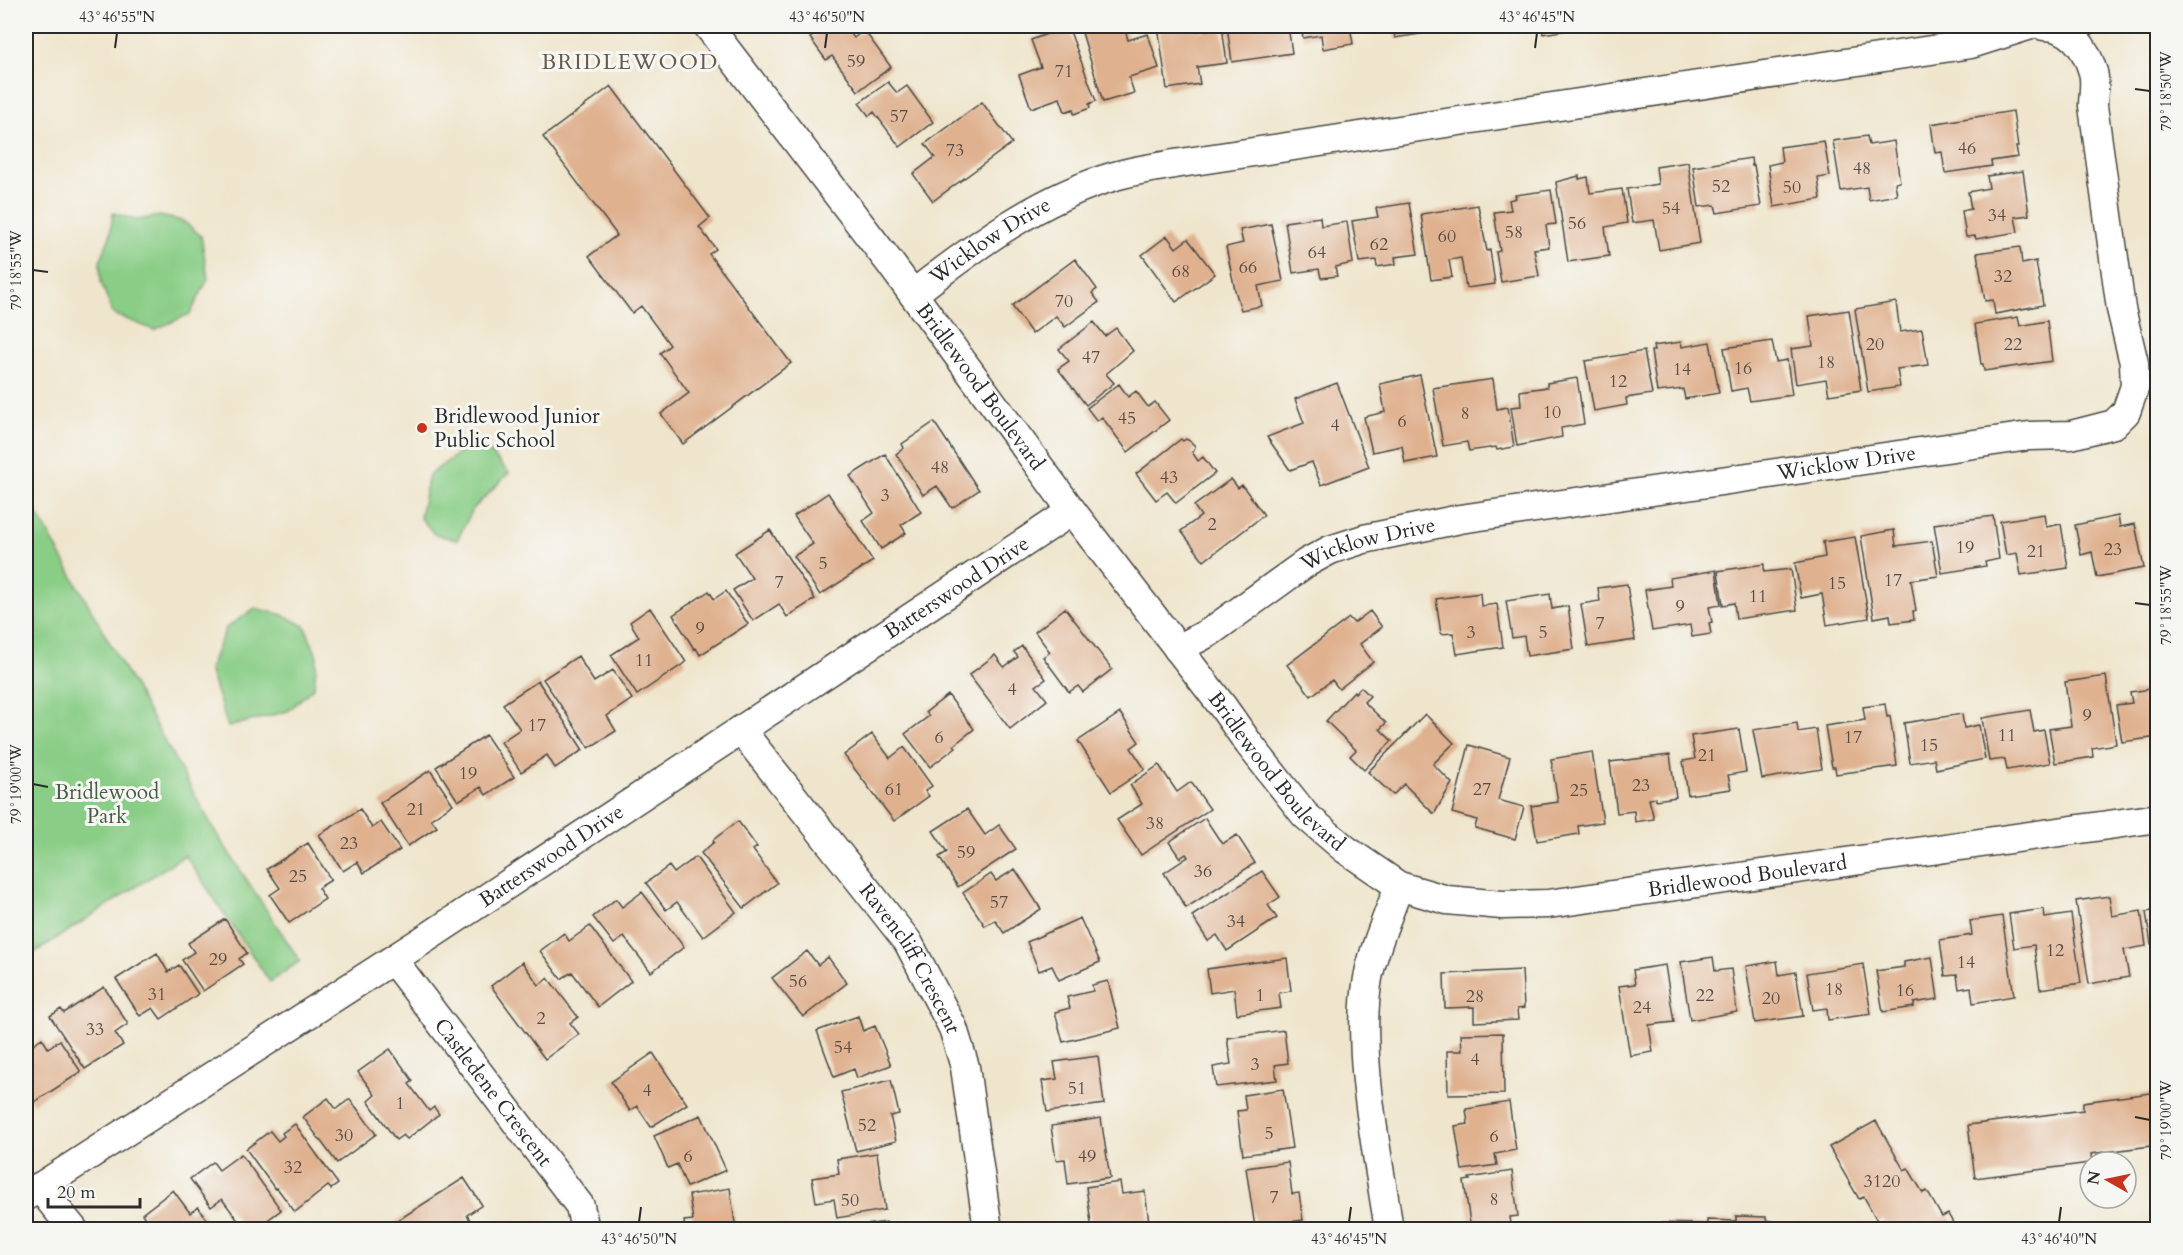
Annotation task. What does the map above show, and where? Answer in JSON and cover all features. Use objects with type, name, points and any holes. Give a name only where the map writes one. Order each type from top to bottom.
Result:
[{"type":"street","name":"Bridlewood Boulevard","points":[[708,26],[912,294],[1072,512],[1305,815],[1346,849],[1399,886],[1447,900],[1502,905],[1548,904],[2157,818]]},
{"type":"street","name":"Wicklow Drive","points":[[912,294],[996,232],[1025,215],[1070,192],[1115,175],[1174,164],[1971,44],[2028,26]]},
{"type":"street","name":"Wicklow Drive","points":[[1178,649],[1210,632],[1306,563],[1330,550],[1364,538],[1460,519],[2029,436],[2071,435],[2114,424],[2126,412],[2135,386],[2134,363],[2119,298],[2093,106],[2094,74],[2077,39],[2056,26],[2044,26]]},
{"type":"street","name":"Batterswood Drive","points":[[32,1192],[393,960],[1072,512]]},
{"type":"street","name":"Ravencliff Crescent","points":[[741,730],[908,942],[953,1028],[965,1067],[988,1230]]},
{"type":"street","points":[[1389,1230],[1366,1070],[1365,1023],[1368,978],[1399,886]]},
{"type":"street","name":"Castledene Crescent","points":[[393,960],[580,1206],[585,1230]]},
{"type":"street","points":[[32,1192],[74,1230]]},
{"type":"green space","points":[[113,213],[136,220],[160,216],[183,221],[201,236],[208,279],[190,314],[154,330],[113,314],[101,282],[100,262],[110,236]]},
{"type":"green space","points":[[471,444],[490,452],[509,473],[473,509],[457,540],[434,534],[420,517],[429,475]]},
{"type":"green space","name":"Bridlewood Park","points":[[26,493],[216,833],[300,961],[270,982],[185,855],[26,958]]},
{"type":"green space","points":[[255,608],[283,615],[305,626],[317,656],[314,687],[288,711],[228,727],[209,669],[226,628]]},
{"type":"building","points":[[828,26],[845,26],[854,38],[864,30],[891,67],[858,91],[832,56],[826,60],[810,38]]},
{"type":"building","points":[[1068,26],[1096,101],[1089,104],[1090,108],[1074,114],[1073,109],[1065,112],[1060,98],[1031,108],[1019,75],[1041,67],[1031,40]]},
{"type":"building","points":[[1080,26],[1124,26],[1128,40],[1148,34],[1159,68],[1129,77],[1134,93],[1103,102]]},
{"type":"building","points":[[1158,26],[1198,26],[1198,31],[1222,27],[1227,63],[1197,67],[1200,84],[1167,89]]},
{"type":"building","points":[[1227,26],[1288,26],[1292,53],[1232,62]]},
{"type":"building","points":[[1301,26],[1350,26],[1353,44],[1323,49],[1321,35],[1303,38]]},
{"type":"building","points":[[1393,26],[1425,26],[1427,33],[1395,38]]},
{"type":"building","points":[[1542,26],[1587,26],[1587,27],[1543,34]]},
{"type":"building","points":[[888,82],[897,93],[907,86],[933,122],[900,147],[874,112],[869,116],[859,103]]},
{"type":"building","points":[[611,86],[710,218],[699,227],[716,249],[709,254],[791,363],[683,444],[661,414],[689,393],[660,353],[670,345],[641,306],[632,313],[589,256],[617,235],[543,137]]},
{"type":"building","points":[[982,102],[1012,143],[933,201],[913,174],[935,157],[925,144]]},
{"type":"building","points":[[2013,111],[2018,157],[1991,161],[1992,166],[1945,173],[1942,152],[1935,153],[1931,124]]},
{"type":"building","points":[[1867,136],[1869,145],[1894,141],[1900,182],[1895,183],[1897,195],[1869,200],[1867,187],[1841,191],[1833,141]]},
{"type":"building","points":[[1824,141],[1830,176],[1818,178],[1821,199],[1774,207],[1768,165],[1782,162],[1780,147]]},
{"type":"building","points":[[1751,158],[1761,206],[1717,213],[1715,205],[1699,207],[1693,167]]},
{"type":"building","points":[[1688,162],[1700,243],[1659,250],[1654,220],[1632,223],[1627,189],[1658,184],[1656,167]]},
{"type":"building","points":[[2023,171],[2029,215],[2015,217],[2018,232],[1976,239],[1975,236],[1966,237],[1962,211],[1971,209],[1968,192],[1989,188],[1987,176]]},
{"type":"building","points":[[1579,176],[1579,179],[1588,177],[1590,193],[1622,189],[1627,223],[1605,227],[1609,256],[1568,262],[1556,182]]},
{"type":"building","points":[[1551,190],[1556,224],[1546,225],[1549,247],[1534,249],[1539,276],[1501,282],[1496,252],[1500,251],[1494,212],[1511,210],[1509,200],[1516,198],[1515,195]]},
{"type":"building","points":[[1409,203],[1418,254],[1395,257],[1396,264],[1377,267],[1376,260],[1359,262],[1352,221],[1378,217],[1376,208]]},
{"type":"building","points":[[1478,205],[1487,251],[1490,250],[1495,284],[1466,288],[1461,258],[1449,260],[1452,277],[1431,280],[1421,214]]},
{"type":"building","points":[[1320,217],[1321,226],[1347,222],[1353,263],[1335,267],[1337,276],[1321,278],[1319,269],[1293,273],[1285,222]]},
{"type":"building","points":[[1271,224],[1283,281],[1258,286],[1262,306],[1241,310],[1226,247],[1243,243],[1240,230]]},
{"type":"building","points":[[1167,236],[1176,248],[1188,239],[1215,274],[1176,302],[1142,255]]},
{"type":"building","points":[[2020,247],[2022,264],[2036,261],[2043,305],[1995,314],[1993,300],[1985,301],[1977,253]]},
{"type":"building","points":[[1075,259],[1097,289],[1092,293],[1099,302],[1065,327],[1056,316],[1032,334],[1012,306]]},
{"type":"building","points":[[1896,302],[1900,332],[1922,329],[1928,365],[1897,369],[1900,387],[1868,392],[1855,309]]},
{"type":"building","points":[[1849,310],[1861,390],[1829,395],[1826,379],[1796,384],[1791,349],[1813,346],[1809,316]]},
{"type":"building","points":[[2018,317],[2020,326],[2047,321],[2052,361],[1984,371],[1975,324]]},
{"type":"building","points":[[1094,322],[1105,336],[1116,328],[1133,351],[1106,374],[1114,383],[1086,405],[1058,369],[1069,361],[1059,349]]},
{"type":"building","points":[[1772,341],[1776,362],[1787,360],[1792,395],[1750,401],[1747,388],[1731,391],[1724,348]]},
{"type":"building","points":[[1681,342],[1682,347],[1710,342],[1719,393],[1685,399],[1683,389],[1657,392],[1651,351],[1654,351],[1653,346]]},
{"type":"building","points":[[1644,351],[1652,394],[1626,398],[1627,405],[1594,411],[1585,361]]},
{"type":"building","points":[[1420,375],[1437,457],[1405,463],[1402,446],[1372,452],[1364,417],[1385,412],[1380,384]]},
{"type":"building","points":[[1577,378],[1584,424],[1561,428],[1562,437],[1517,446],[1511,407],[1521,406],[1520,391],[1547,387],[1547,383]]},
{"type":"building","points":[[1493,379],[1497,409],[1508,407],[1514,447],[1469,451],[1467,442],[1443,446],[1433,388]]},
{"type":"building","points":[[1337,383],[1369,467],[1321,485],[1312,462],[1290,470],[1267,437],[1304,423],[1295,399]]},
{"type":"building","points":[[1119,384],[1128,397],[1136,391],[1148,407],[1155,402],[1169,420],[1128,452],[1102,417],[1097,421],[1087,408]]},
{"type":"building","points":[[934,422],[979,490],[952,508],[937,486],[923,495],[896,454],[904,448],[902,444]]},
{"type":"building","points":[[1181,439],[1190,441],[1195,446],[1192,452],[1198,461],[1203,457],[1215,473],[1176,503],[1167,492],[1156,500],[1136,474]]},
{"type":"building","points":[[885,454],[921,512],[901,525],[906,533],[881,549],[863,521],[874,513],[850,476]]},
{"type":"building","points":[[1231,479],[1238,488],[1242,485],[1264,515],[1204,561],[1181,531],[1201,516],[1194,506]]},
{"type":"building","points":[[828,493],[873,561],[820,595],[794,556],[813,544],[794,516]]},
{"type":"building","points":[[2044,514],[2046,527],[2061,524],[2068,568],[2021,575],[2017,553],[2006,555],[2000,521]]},
{"type":"building","points":[[1993,516],[1999,559],[1985,562],[1986,566],[1942,573],[1934,524]]},
{"type":"building","points":[[2118,516],[2120,527],[2135,524],[2144,568],[2097,577],[2092,552],[2081,555],[2075,525]]},
{"type":"building","points":[[770,530],[815,599],[787,617],[779,604],[753,621],[733,590],[752,578],[735,553]]},
{"type":"building","points":[[1894,530],[1896,546],[1932,541],[1938,576],[1911,580],[1916,611],[1913,611],[1914,620],[1891,623],[1890,615],[1874,618],[1861,536]]},
{"type":"building","points":[[1855,537],[1869,618],[1827,625],[1822,594],[1801,598],[1795,563],[1825,557],[1823,542]]},
{"type":"building","points":[[1764,564],[1764,572],[1791,569],[1797,610],[1736,619],[1734,603],[1723,605],[1718,571]]},
{"type":"building","points":[[1716,570],[1721,605],[1709,607],[1712,622],[1709,623],[1711,634],[1692,637],[1690,625],[1652,631],[1645,590],[1671,586],[1670,578]]},
{"type":"building","points":[[1627,584],[1635,640],[1588,647],[1581,604],[1600,601],[1598,588]]},
{"type":"building","points":[[709,591],[714,599],[726,591],[748,624],[700,655],[673,615]]},
{"type":"building","points":[[1480,593],[1481,606],[1497,604],[1503,647],[1457,654],[1453,633],[1441,634],[1436,599]]},
{"type":"building","points":[[1550,594],[1552,609],[1568,606],[1574,649],[1527,656],[1524,636],[1512,638],[1506,601]]},
{"type":"building","points":[[650,608],[686,662],[637,695],[611,655],[639,637],[630,622]]},
{"type":"building","points":[[1065,608],[1112,669],[1083,692],[1078,686],[1069,692],[1043,657],[1050,652],[1035,632]]},
{"type":"building","points":[[1370,611],[1382,627],[1360,644],[1373,662],[1339,689],[1332,680],[1311,696],[1287,665],[1349,618],[1354,623]]},
{"type":"building","points":[[1022,646],[1046,679],[1036,686],[1047,700],[1010,729],[969,675],[995,655],[1004,667],[1018,657],[1014,652]]},
{"type":"building","points":[[578,656],[594,682],[613,670],[632,699],[607,716],[616,731],[589,748],[543,679]]},
{"type":"building","points":[[2106,676],[2116,744],[2092,748],[2093,757],[2055,763],[2049,729],[2071,726],[2065,682]]},
{"type":"building","points":[[538,681],[583,750],[555,768],[547,755],[521,772],[501,742],[520,729],[503,704]]},
{"type":"building","points":[[1361,687],[1370,696],[1364,702],[1386,723],[1380,729],[1392,741],[1364,770],[1350,756],[1356,750],[1326,721],[1354,691],[1355,693]]},
{"type":"building","points":[[2158,688],[2158,737],[2122,742],[2116,705],[2132,703],[2130,692]]},
{"type":"building","points":[[948,695],[974,729],[954,745],[956,747],[930,767],[905,734],[929,716],[926,712]]},
{"type":"building","points":[[1885,704],[1887,717],[1890,716],[1897,766],[1836,774],[1835,767],[1832,767],[1825,726],[1865,720],[1863,707]]},
{"type":"building","points":[[2030,710],[2034,732],[2044,730],[2050,763],[2007,770],[2005,759],[1989,761],[1982,718]]},
{"type":"building","points":[[1120,713],[1139,742],[1131,748],[1145,769],[1111,792],[1078,741]]},
{"type":"building","points":[[1425,714],[1454,743],[1433,764],[1452,783],[1434,814],[1404,784],[1393,795],[1368,772]]},
{"type":"building","points":[[1962,714],[1964,728],[1979,725],[1985,759],[1936,769],[1934,759],[1910,763],[1904,723]]},
{"type":"building","points":[[1797,723],[1798,732],[1816,729],[1822,769],[1762,779],[1753,730]]},
{"type":"building","points":[[1739,729],[1746,772],[1728,775],[1731,789],[1688,795],[1683,761],[1695,759],[1691,736]]},
{"type":"building","points":[[872,734],[890,758],[904,747],[932,786],[925,791],[929,796],[894,821],[844,755]]},
{"type":"building","points":[[486,735],[514,777],[486,795],[481,787],[458,801],[436,767]]},
{"type":"building","points":[[1469,745],[1510,757],[1498,800],[1524,807],[1515,839],[1475,828],[1477,820],[1452,813]]},
{"type":"building","points":[[1592,752],[1603,822],[1578,826],[1579,834],[1537,841],[1531,806],[1558,802],[1551,759]]},
{"type":"building","points":[[1670,755],[1676,797],[1649,799],[1654,819],[1635,822],[1634,811],[1617,813],[1610,762]]},
{"type":"building","points":[[1159,765],[1177,792],[1191,782],[1210,809],[1141,855],[1117,820],[1142,804],[1130,785]]},
{"type":"building","points":[[430,770],[453,804],[431,819],[437,827],[408,846],[380,803]]},
{"type":"building","points":[[360,809],[372,828],[381,822],[400,850],[364,873],[357,862],[343,871],[319,835]]},
{"type":"building","points":[[967,809],[985,835],[999,825],[1016,849],[958,887],[939,857],[947,852],[933,831]]},
{"type":"building","points":[[1205,818],[1222,844],[1237,835],[1255,863],[1186,908],[1164,873],[1188,857],[1186,854],[1180,858],[1169,842]]},
{"type":"building","points":[[738,821],[757,847],[753,850],[777,883],[744,908],[701,853],[714,842],[713,840]]},
{"type":"building","points":[[308,843],[331,880],[318,888],[325,899],[289,923],[270,895],[280,888],[267,869]]},
{"type":"building","points":[[696,857],[736,912],[703,937],[677,902],[666,910],[646,883],[669,866],[674,873]]},
{"type":"building","points":[[1015,869],[1041,909],[1004,933],[995,920],[985,926],[963,893],[991,874],[996,881]]},
{"type":"building","points":[[1262,871],[1280,897],[1268,905],[1277,918],[1227,951],[1217,935],[1208,941],[1192,916]]},
{"type":"building","points":[[642,892],[684,947],[651,972],[624,937],[614,944],[593,917],[616,899],[622,907]]},
{"type":"building","points":[[2109,896],[2112,916],[2141,911],[2146,946],[2124,950],[2129,977],[2089,984],[2076,901]]},
{"type":"building","points":[[2044,909],[2045,918],[2071,914],[2081,983],[2040,989],[2034,945],[2014,948],[2009,914]]},
{"type":"building","points":[[2158,910],[2158,943],[2151,944],[2146,912]]},
{"type":"building","points":[[2002,916],[2014,996],[1973,1003],[1971,987],[1959,989],[1957,975],[1945,976],[1940,940],[1972,935],[1970,921]]},
{"type":"building","points":[[1080,918],[1100,962],[1059,980],[1052,966],[1039,971],[1027,942]]},
{"type":"building","points":[[225,919],[247,953],[239,959],[243,964],[203,991],[182,960],[194,952],[188,943]]},
{"type":"building","points":[[590,926],[631,981],[598,1007],[572,972],[561,979],[540,951],[564,933],[569,941]]},
{"type":"building","points":[[807,951],[818,965],[828,957],[847,983],[803,1017],[772,978]]},
{"type":"building","points":[[157,953],[168,972],[179,965],[198,994],[161,1019],[153,1008],[140,1016],[116,979]]},
{"type":"building","points":[[1713,957],[1715,971],[1731,969],[1737,1012],[1690,1020],[1681,962]]},
{"type":"building","points":[[1932,957],[1938,999],[1914,1003],[1914,1007],[1883,1012],[1876,971],[1904,967],[1904,962]]},
{"type":"building","points":[[1287,958],[1291,991],[1279,993],[1281,1008],[1237,1014],[1234,989],[1210,993],[1207,969]]},
{"type":"building","points":[[1777,961],[1779,975],[1796,972],[1803,1016],[1755,1023],[1746,966]]},
{"type":"building","points":[[522,962],[539,985],[548,978],[578,1017],[570,1023],[579,1034],[545,1059],[491,986]]},
{"type":"building","points":[[1863,964],[1871,1014],[1828,1020],[1827,1008],[1813,1010],[1807,973]]},
{"type":"building","points":[[1665,965],[1674,1022],[1649,1025],[1653,1052],[1630,1056],[1619,986],[1635,984],[1633,970]]},
{"type":"building","points":[[1522,970],[1524,1008],[1517,1009],[1518,1020],[1474,1022],[1474,1007],[1445,1008],[1444,974]]},
{"type":"building","points":[[1108,981],[1120,1028],[1063,1042],[1055,1012],[1070,1008],[1067,997],[1093,991],[1092,985]]},
{"type":"building","points":[[104,987],[128,1024],[115,1033],[123,1045],[85,1069],[50,1016],[61,1009],[64,1013]]},
{"type":"building","points":[[858,1016],[863,1031],[875,1026],[891,1065],[857,1078],[854,1069],[834,1077],[817,1031]]},
{"type":"building","points":[[1284,1030],[1288,1063],[1275,1065],[1277,1080],[1216,1087],[1213,1067],[1231,1064],[1227,1038]]},
{"type":"building","points":[[1503,1033],[1504,1094],[1448,1095],[1447,1051],[1462,1051],[1461,1034]]},
{"type":"building","points":[[42,1038],[48,1048],[60,1040],[81,1072],[33,1103],[26,1095],[26,1049]]},
{"type":"building","points":[[390,1049],[413,1081],[409,1084],[429,1111],[434,1107],[439,1114],[407,1139],[403,1135],[396,1140],[368,1101],[375,1095],[358,1072]]},
{"type":"building","points":[[653,1053],[687,1104],[651,1127],[637,1106],[630,1111],[611,1082]]},
{"type":"building","points":[[1098,1056],[1104,1104],[1047,1112],[1042,1081],[1057,1079],[1054,1062]]},
{"type":"building","points":[[891,1080],[899,1114],[890,1116],[896,1141],[856,1151],[841,1092]]},
{"type":"building","points":[[1283,1089],[1292,1148],[1243,1155],[1237,1111],[1246,1110],[1244,1095]]},
{"type":"building","points":[[2158,1092],[2158,1145],[2121,1150],[2078,1150],[2078,1165],[1975,1178],[1968,1125],[2083,1110],[2083,1102]]},
{"type":"building","points":[[328,1098],[336,1109],[350,1099],[376,1134],[337,1163],[303,1117]]},
{"type":"building","points":[[1509,1102],[1516,1150],[1495,1154],[1497,1165],[1462,1170],[1455,1126],[1468,1124],[1466,1109]]},
{"type":"building","points":[[701,1115],[726,1170],[687,1187],[677,1164],[668,1168],[654,1136]]},
{"type":"building","points":[[1101,1118],[1110,1178],[1068,1184],[1065,1159],[1056,1160],[1051,1126]]},
{"type":"building","points":[[1876,1121],[1904,1170],[1908,1168],[1923,1193],[1927,1191],[1942,1217],[1948,1214],[1957,1230],[1889,1230],[1883,1219],[1878,1222],[1864,1197],[1859,1199],[1829,1147]]},
{"type":"building","points":[[295,1124],[338,1184],[331,1189],[328,1186],[295,1212],[246,1149],[270,1131],[278,1141],[284,1136],[282,1133]]},
{"type":"building","points":[[877,1153],[885,1210],[837,1218],[834,1199],[816,1202],[812,1178],[839,1174],[837,1159]]},
{"type":"building","points":[[241,1154],[281,1210],[254,1230],[245,1230],[222,1199],[211,1207],[190,1179],[213,1162],[219,1170]]},
{"type":"building","points":[[1288,1162],[1292,1194],[1299,1193],[1303,1220],[1255,1227],[1246,1168]]},
{"type":"building","points":[[1512,1171],[1518,1216],[1510,1217],[1512,1230],[1471,1230],[1464,1181],[1470,1180],[1469,1178]]},
{"type":"building","points":[[464,1178],[482,1205],[467,1215],[476,1230],[399,1230],[395,1222]]},
{"type":"building","points":[[1120,1182],[1122,1194],[1145,1191],[1150,1230],[1092,1230],[1086,1187]]},
{"type":"building","points":[[730,1188],[736,1230],[685,1230],[684,1221],[693,1220],[689,1195]]},
{"type":"building","points":[[173,1190],[190,1213],[198,1207],[215,1230],[154,1230],[142,1214]]},
{"type":"building","points":[[1736,1216],[1766,1217],[1766,1220],[1808,1230],[1650,1230],[1650,1223],[1707,1224],[1707,1220],[1736,1221]]},
{"type":"building","points":[[886,1222],[887,1230],[844,1230],[843,1228]]},
{"type":"place","name":"Bridlewood Junior Public School","points":[[422,428]]},
{"type":"district","name":"BRIDLEWOOD","points":[[630,61]]}]
